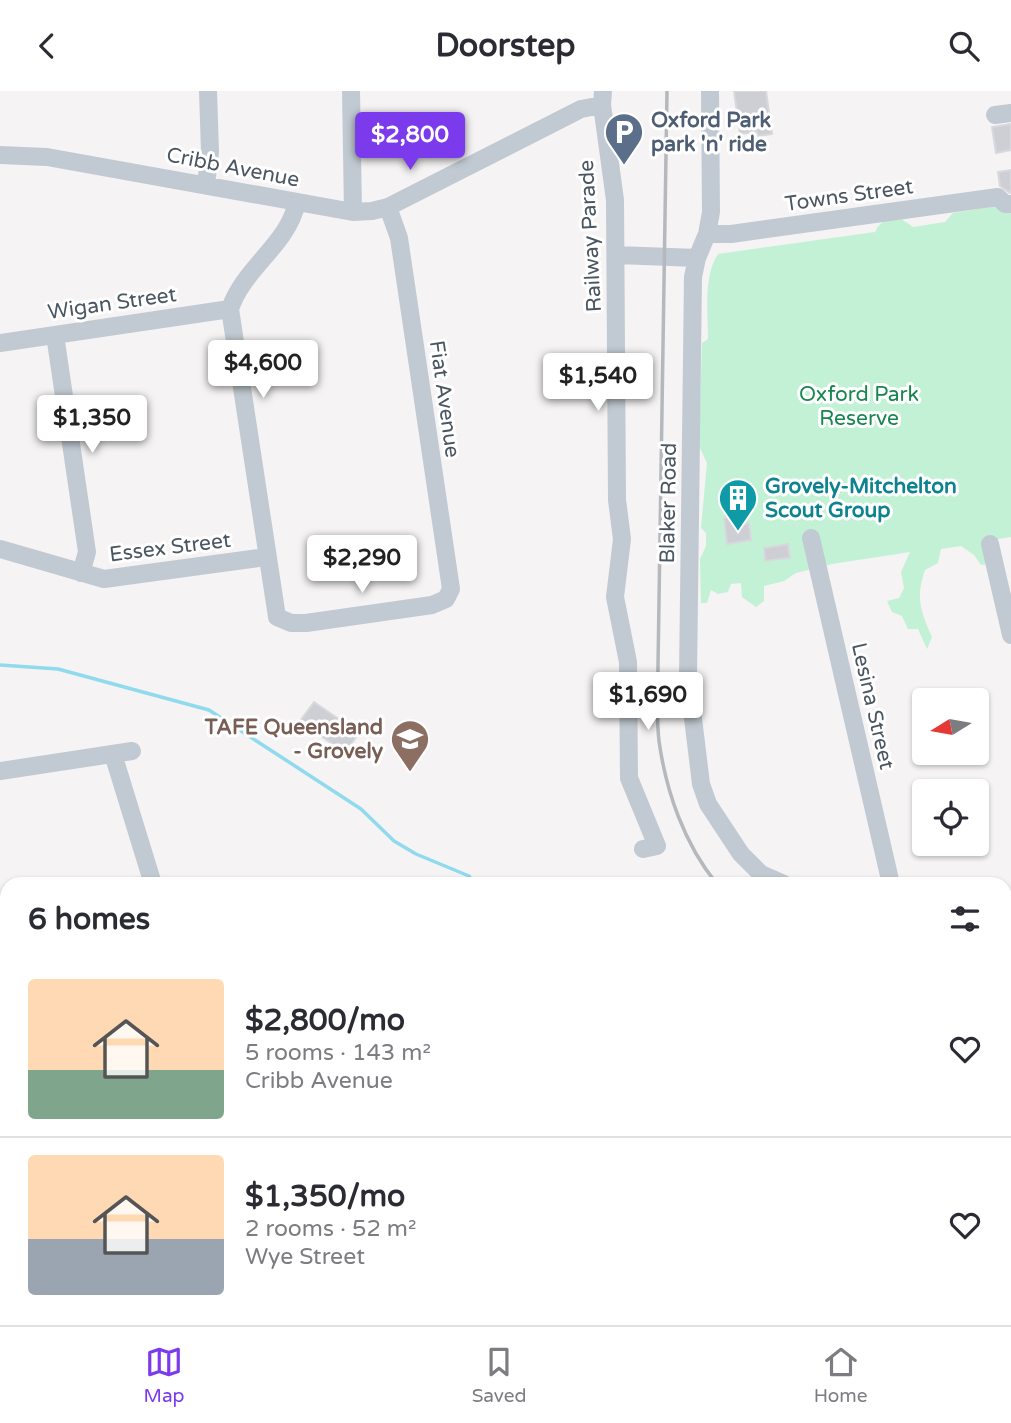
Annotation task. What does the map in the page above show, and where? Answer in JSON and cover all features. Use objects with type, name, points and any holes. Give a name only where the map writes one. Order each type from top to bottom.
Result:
[{"type":"street","points":[[206,184],[210,152],[208,91]]},
{"type":"street","points":[[351,91],[353,212]]},
{"type":"street","name":"Blaker Road","points":[[710,91],[711,212],[694,277],[688,677],[701,784],[709,804],[741,854],[761,874],[768,877]]},
{"type":"street","name":"Cribb Avenue","points":[[0,155],[47,157],[353,212],[372,211],[388,207],[603,98]]},
{"type":"street","name":"Railway Parade","points":[[603,98],[615,200],[617,255],[617,500],[622,539],[615,597],[628,662],[629,778],[657,846],[643,849]]},
{"type":"street","name":"Towns Street","points":[[706,234],[731,234],[1004,200]]},
{"type":"street","points":[[266,557],[230,309],[236,291],[285,232],[294,216],[297,202]]},
{"type":"street","name":"Fiat Avenue","points":[[266,557],[277,617],[290,623],[432,605],[446,599],[451,589],[399,238],[388,207]]},
{"type":"street","points":[[617,255],[697,258]]},
{"type":"street","name":"Wigan Street","points":[[0,343],[230,309]]},
{"type":"street","points":[[55,335],[87,552],[82,573]]},
{"type":"street","name":"Lesina Street","points":[[811,538],[889,877]]},
{"type":"street","points":[[990,544],[1011,635]]},
{"type":"street","name":"Essex Street","points":[[0,549],[104,579],[266,557]]},
{"type":"street","points":[[0,771],[132,751]]},
{"type":"street","points":[[113,754],[151,877]]},
{"type":"green space","name":"Oxford Park Reserve","points":[[988,204],[1011,208],[1011,537],[986,541],[988,564],[981,565],[974,555],[961,546],[941,549],[938,563],[925,570],[920,597],[922,612],[932,637],[927,649],[918,629],[908,629],[902,616],[892,612],[887,601],[899,598],[904,588],[901,572],[910,552],[832,564],[796,573],[784,581],[764,586],[764,601],[756,607],[742,597],[741,583],[731,584],[728,592],[718,594],[711,590],[707,603],[701,603],[700,559],[706,546],[706,533],[701,528],[707,463],[699,446],[702,343],[708,339],[708,284],[718,254],[875,232],[882,223],[892,219],[900,218],[913,227],[945,222],[953,213],[983,208]]},
{"type":"building","points":[[734,91],[766,91],[772,134],[740,134]]},
{"type":"building","points":[[1011,124],[1011,150],[996,153],[992,127]]},
{"type":"building","points":[[1011,170],[1010,193],[1000,186],[998,172]]},
{"type":"building","name":"Grovely-Mitchelton Scout Group","points":[[742,515],[743,524],[749,523],[751,540],[727,544],[724,518]]},
{"type":"building","points":[[788,544],[790,558],[765,561],[764,548]]},
{"type":"building","points":[[314,702],[359,733],[345,753],[300,721]]},
{"type":"waterway","points":[[0,665],[58,669],[209,710],[361,809],[394,841],[416,854],[470,877]]},
{"type":"railway","points":[[667,91],[658,732],[666,779],[678,816],[695,852],[712,877]]},
{"type":"place","name":"Oxford Park park 'n' ride","points":[[624,166]]},
{"type":"place","name":"Grovely-Mitchelton Scout Group","points":[[738,532]]},
{"type":"place","name":"TAFE Queensland - Grovely","points":[[410,773]]}]
